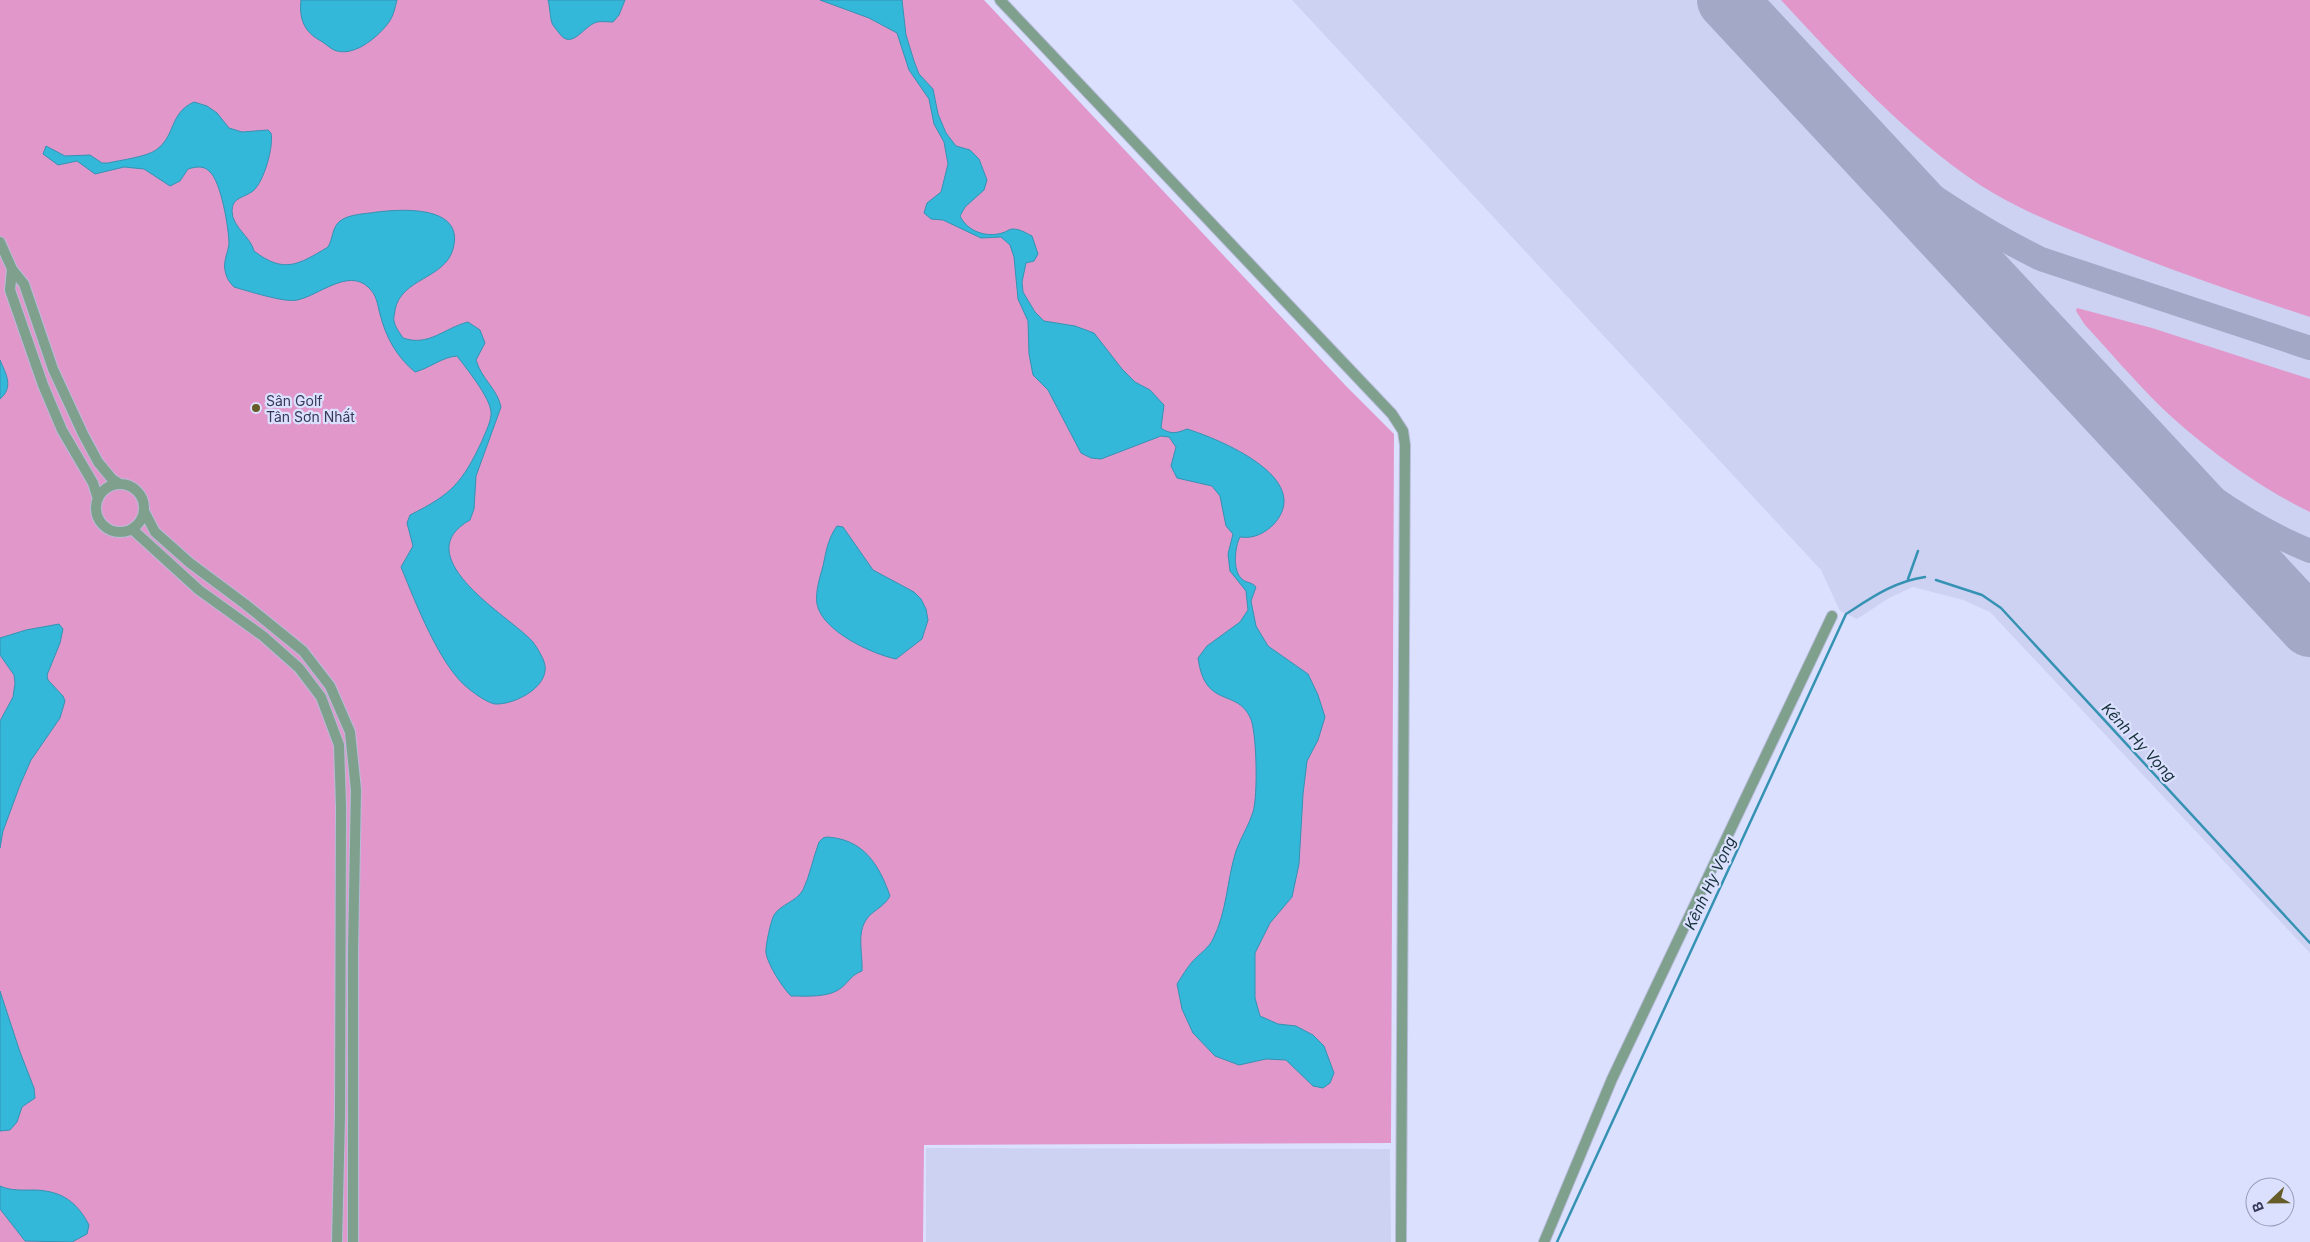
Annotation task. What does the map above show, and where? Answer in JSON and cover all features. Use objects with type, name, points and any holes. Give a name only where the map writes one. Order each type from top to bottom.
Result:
[{"type":"street","points":[[1000,0],[1392,414],[1403,431],[1405,444],[1401,1242]]},
{"type":"street","points":[[0,242],[12,268],[24,284],[64,395],[98,462],[112,479],[120,484],[131,487],[138,493],[143,502],[144,511],[155,532],[163,540],[209,579],[242,602],[303,651],[315,664],[330,686],[344,718],[353,751],[356,807],[353,950],[353,1242]]},
{"type":"street","points":[[12,268],[10,290],[62,430],[93,484],[98,499],[97,512],[106,527],[114,531],[124,532],[132,529],[140,521],[144,511]]},
{"type":"street","points":[[37,367],[51,361]]},
{"type":"street","points":[[98,499],[107,489],[120,484]]},
{"type":"street","points":[[132,529],[199,590],[263,636],[299,668],[320,697],[339,746],[341,806],[339,949],[340,1115],[337,1242]]},
{"type":"street","points":[[233,615],[242,602]]},
{"type":"street","points":[[1544,1242],[1612,1079],[1832,616]]},
{"type":"street","points":[[330,722],[344,718]]},
{"type":"street","points":[[341,806],[356,807]]},
{"type":"street","points":[[339,949],[353,950]]},
{"type":"street","points":[[340,1023],[353,1022]]},
{"type":"street","points":[[340,1115],[352,1114]]},
{"type":"shaded area","name":"Sân Golf Tân Sơn Nhất","points":[[0,0],[984,0],[1346,386],[1394,434],[1391,1143],[924,1145],[923,1242],[0,1242]]},
{"type":"shaded area","points":[[1292,0],[2310,0],[2310,953],[1990,612],[1963,600],[1913,587],[1889,598],[1857,619],[1840,611],[1821,570]]},
{"type":"shaded area","points":[[1781,0],[2310,0],[2310,317],[2138,257],[2080,234],[1996,195],[1952,165],[1900,122],[1851,75]]},
{"type":"shaded area","points":[[2077,308],[2152,328],[2310,379],[2310,512],[2270,490],[2230,464],[2174,419],[2139,385],[2085,325],[2076,311]]},
{"type":"shaded area","points":[[926,1148],[1390,1149],[1391,1242],[926,1242]]},
{"type":"water","points":[[301,0],[397,0],[391,19],[373,39],[359,48],[344,52],[333,49],[310,33],[302,19]]},
{"type":"water","points":[[548,0],[625,0],[619,15],[613,22],[597,22],[578,36],[568,39],[559,33],[553,24]]},
{"type":"water","points":[[820,0],[902,0],[906,35],[914,61],[919,74],[933,89],[938,114],[946,133],[956,146],[970,150],[979,159],[987,180],[984,190],[965,207],[960,216],[963,221],[967,226],[984,234],[1004,233],[1013,229],[1021,230],[1032,236],[1038,254],[1034,261],[1026,263],[1022,282],[1023,292],[1035,312],[1044,321],[1075,326],[1094,333],[1122,369],[1135,382],[1150,390],[1164,405],[1161,428],[1174,433],[1187,429],[1239,451],[1258,463],[1273,476],[1282,491],[1283,507],[1274,524],[1259,535],[1240,537],[1236,552],[1236,565],[1242,579],[1256,587],[1251,601],[1256,626],[1268,646],[1308,674],[1318,695],[1325,717],[1318,740],[1307,761],[1299,864],[1292,897],[1270,923],[1255,953],[1255,998],[1260,1016],[1278,1024],[1296,1026],[1313,1035],[1324,1046],[1334,1073],[1330,1083],[1323,1088],[1313,1086],[1286,1060],[1266,1059],[1239,1065],[1215,1056],[1193,1033],[1182,1009],[1177,984],[1186,969],[1211,942],[1218,929],[1233,862],[1253,812],[1256,793],[1254,735],[1250,717],[1244,708],[1221,696],[1207,685],[1198,658],[1207,646],[1240,622],[1248,610],[1246,591],[1230,571],[1228,554],[1233,534],[1226,526],[1220,496],[1212,486],[1177,478],[1171,466],[1176,447],[1169,437],[1161,436],[1101,459],[1091,458],[1081,453],[1048,390],[1033,375],[1029,354],[1028,321],[1018,299],[1014,257],[1010,245],[1001,237],[981,238],[943,220],[931,219],[924,213],[927,203],[941,192],[948,164],[944,142],[934,124],[929,99],[909,70],[897,33],[869,18]]},
{"type":"water","points":[[194,102],[207,106],[217,113],[229,128],[242,132],[268,130],[271,133],[270,155],[261,180],[253,191],[236,200],[232,211],[235,222],[254,251],[274,263],[283,265],[299,262],[328,247],[335,226],[347,217],[355,215],[396,210],[426,212],[439,216],[449,223],[454,234],[453,249],[448,259],[433,273],[405,291],[399,299],[394,320],[396,328],[403,338],[412,340],[436,336],[468,322],[480,330],[485,343],[476,360],[496,394],[501,407],[476,476],[474,509],[470,520],[453,534],[449,550],[454,566],[466,583],[537,647],[543,659],[544,677],[539,684],[523,697],[495,704],[485,700],[458,679],[438,650],[401,567],[413,546],[407,523],[410,515],[446,493],[462,477],[482,441],[490,419],[491,412],[487,399],[457,356],[446,358],[415,372],[403,360],[389,339],[373,293],[360,282],[351,280],[342,282],[297,300],[284,300],[234,287],[225,273],[225,260],[229,244],[224,205],[213,176],[202,167],[188,169],[180,181],[170,186],[144,169],[124,167],[95,174],[77,161],[58,165],[43,154],[46,146],[65,156],[90,155],[102,163],[146,155],[156,150],[162,144],[180,112]]},
{"type":"water","points":[[0,360],[8,385],[7,390],[0,399]]},
{"type":"water","points":[[837,526],[843,527],[873,570],[914,592],[921,599],[926,609],[928,620],[922,639],[896,659],[874,652],[849,640],[828,623],[821,614],[817,604],[818,585],[831,535]]},
{"type":"water","points":[[59,624],[63,629],[60,643],[47,675],[48,680],[63,696],[65,701],[60,718],[31,760],[3,831],[0,848],[0,721],[13,697],[15,683],[14,675],[0,655],[0,638],[26,630]]},
{"type":"water","points":[[827,837],[850,843],[868,855],[881,874],[890,896],[865,921],[861,934],[862,971],[836,991],[817,996],[791,996],[769,964],[766,953],[768,934],[771,922],[777,911],[803,890],[819,842]]},
{"type":"water","points":[[0,991],[34,1088],[35,1098],[22,1107],[17,1122],[10,1130],[0,1131]]},
{"type":"water","points":[[0,1186],[22,1190],[45,1191],[61,1195],[74,1204],[84,1217],[89,1225],[87,1234],[72,1242],[25,1241],[0,1209]]},
{"type":"waterway","points":[[1908,579],[1918,551]]},
{"type":"waterway","name":"Kênh Hy Vọng","points":[[1557,1242],[1846,614],[1893,586],[1925,577]]},
{"type":"waterway","name":"Kênh Hy Vọng","points":[[1936,580],[1982,595],[2001,608],[2310,943]]},
{"type":"taxiway","points":[[1861,145],[1971,220],[2041,259],[2310,348]]},
{"type":"taxiway","points":[[2117,419],[2161,458],[2208,494],[2257,525],[2310,551]]},
{"type":"runway","points":[[1727,0],[2310,627]]},
{"type":"place","name":"Sân Golf Tân Sơn Nhất","points":[[256,408]]}]
